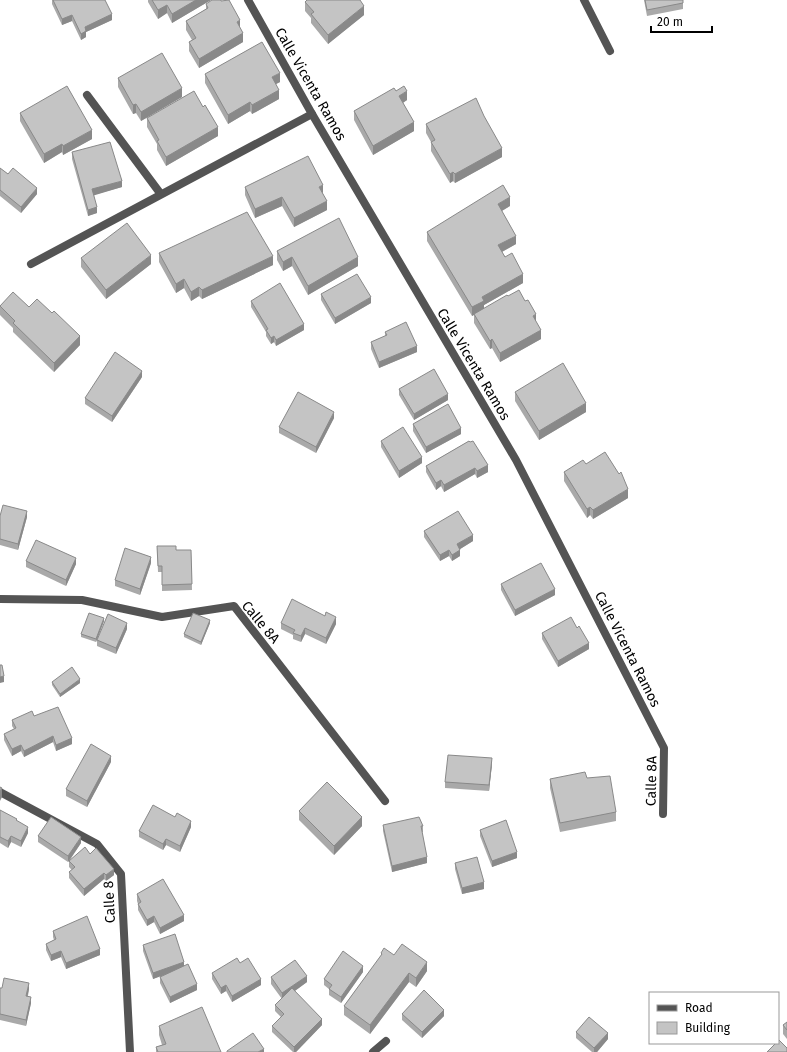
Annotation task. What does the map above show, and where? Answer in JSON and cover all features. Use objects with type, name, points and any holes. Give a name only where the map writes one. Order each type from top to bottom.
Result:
[{"type":"street","name":"Calle Vicenta Ramos","points":[[248,0],[312,114],[516,460],[664,748]]},
{"type":"street","points":[[584,0],[610,51]]},
{"type":"street","points":[[87,95],[160,193]]},
{"type":"street","points":[[31,264],[160,193],[312,114]]},
{"type":"street","name":"Calle 8A","points":[[0,599],[82,600],[162,617],[234,606],[385,801]]},
{"type":"street","name":"Calle 8A","points":[[663,814],[664,748]]},
{"type":"street","name":"Calle 8","points":[[0,792],[97,844],[122,874],[130,1052]]},
{"type":"street","points":[[373,1052],[386,1041]]},
{"type":"building","points":[[53,0],[105,0],[112,14],[85,27],[86,31],[81,34],[72,15],[62,19]]},
{"type":"building","points":[[152,0],[196,0],[172,14],[167,5],[158,10]]},
{"type":"building","points":[[212,0],[229,0],[240,20],[237,22],[243,33],[199,59],[189,42],[196,38],[186,21],[208,8],[206,4]]},
{"type":"building","points":[[307,0],[360,0],[364,6],[328,35],[311,14],[314,12],[305,2]]},
{"type":"building","points":[[645,0],[683,0],[683,3],[647,10]]},
{"type":"building","points":[[262,42],[280,73],[272,77],[279,90],[252,105],[250,102],[228,115],[205,74]]},
{"type":"building","points":[[162,53],[182,88],[141,112],[136,104],[133,105],[118,78]]},
{"type":"building","points":[[67,86],[92,130],[63,146],[62,144],[44,154],[20,113]]},
{"type":"building","points":[[404,86],[407,91],[399,96],[414,122],[373,146],[354,111],[394,88],[396,91]]},
{"type":"building","points":[[194,91],[203,107],[205,105],[218,127],[166,157],[147,118]]},
{"type":"building","points":[[476,98],[484,116],[502,148],[455,174],[453,172],[450,174],[431,142],[435,140],[426,124]]},
{"type":"building","points":[[110,142],[122,181],[92,189],[97,207],[88,210],[72,152]]},
{"type":"building","points":[[308,156],[323,185],[319,187],[327,201],[294,218],[282,197],[255,209],[245,187]]},
{"type":"building","points":[[0,168],[8,174],[13,168],[37,188],[21,207],[0,190]]},
{"type":"building","points":[[503,185],[510,197],[498,204],[516,236],[498,245],[505,257],[512,253],[523,274],[482,297],[484,301],[472,307],[427,232]]},
{"type":"building","points":[[247,212],[273,256],[202,290],[199,287],[191,292],[184,279],[176,284],[159,253]]},
{"type":"building","points":[[339,218],[358,257],[308,286],[292,257],[283,262],[277,251]]},
{"type":"building","points":[[127,223],[151,255],[106,290],[81,258]]},
{"type":"building","points":[[357,274],[371,297],[335,318],[321,294]]},
{"type":"building","points":[[280,283],[304,324],[276,340],[274,336],[271,338],[266,330],[268,329],[251,301]]},
{"type":"building","points":[[519,290],[525,301],[528,300],[536,314],[533,316],[541,330],[500,353],[492,339],[490,341],[474,314],[507,295],[508,296]]},
{"type":"building","points":[[13,292],[29,307],[37,299],[52,313],[54,311],[80,336],[54,363],[13,323],[15,321],[0,306]]},
{"type":"building","points":[[406,322],[417,346],[379,362],[371,342],[387,335],[385,332]]},
{"type":"building","points":[[115,352],[142,371],[112,416],[85,398]]},
{"type":"building","points":[[563,363],[586,403],[539,431],[515,392]]},
{"type":"building","points":[[434,369],[448,394],[414,414],[399,389]]},
{"type":"building","points":[[298,392],[334,412],[316,447],[279,427]]},
{"type":"building","points":[[448,404],[461,428],[426,447],[413,424]]},
{"type":"building","points":[[403,427],[422,457],[399,471],[381,441]]},
{"type":"building","points":[[469,441],[473,441],[488,465],[477,471],[475,468],[444,485],[441,480],[436,483],[426,466]]},
{"type":"building","points":[[605,452],[619,474],[621,472],[628,489],[593,510],[590,507],[587,509],[564,472],[583,460],[586,464]]},
{"type":"building","points":[[3,505],[27,511],[18,544],[0,539],[0,516]]},
{"type":"building","points":[[458,511],[473,535],[457,544],[460,550],[452,555],[449,550],[440,555],[424,531]]},
{"type":"building","points":[[36,540],[76,558],[66,580],[26,561]]},
{"type":"building","points":[[157,546],[176,546],[176,550],[191,550],[192,584],[162,585],[162,566],[158,566]]},
{"type":"building","points":[[125,548],[151,557],[140,589],[115,580]]},
{"type":"building","points":[[541,563],[555,589],[515,610],[501,584]]},
{"type":"building","points":[[292,599],[325,616],[326,612],[336,617],[326,638],[305,628],[301,636],[293,633],[295,630],[281,623]]},
{"type":"building","points":[[89,613],[104,618],[96,639],[81,634]]},
{"type":"building","points":[[193,613],[210,620],[201,642],[184,634]]},
{"type":"building","points":[[108,614],[127,623],[116,648],[97,640]]},
{"type":"building","points":[[571,617],[577,628],[579,626],[589,643],[558,661],[542,633]]},
{"type":"building","points":[[0,665],[2,665],[4,676],[0,677]]},
{"type":"building","points":[[72,667],[80,679],[60,694],[52,682]]},
{"type":"building","points":[[58,707],[72,738],[56,745],[53,736],[24,751],[21,745],[12,749],[4,734],[16,728],[12,720],[32,711],[34,716]]},
{"type":"building","points":[[91,744],[111,756],[87,801],[66,789]]},
{"type":"building","points":[[448,755],[492,758],[489,785],[445,782]]},
{"type":"building","points":[[585,772],[587,778],[610,776],[616,812],[560,823],[550,779]]},
{"type":"building","points":[[327,782],[362,817],[334,846],[299,811]]},
{"type":"building","points":[[153,805],[175,817],[177,813],[191,821],[180,846],[166,839],[163,844],[139,831]]},
{"type":"building","points":[[0,810],[28,827],[21,841],[11,836],[8,841],[0,837]]},
{"type":"building","points":[[51,817],[81,837],[68,856],[38,836]]},
{"type":"building","points":[[419,817],[423,826],[421,826],[427,857],[392,866],[383,825]]},
{"type":"building","points":[[506,820],[517,852],[492,861],[480,830]]},
{"type":"building","points":[[85,847],[90,854],[96,848],[114,869],[106,875],[104,873],[84,889],[69,872],[75,867],[69,861]]},
{"type":"building","points":[[477,857],[484,882],[462,888],[455,863]]},
{"type":"building","points":[[163,879],[184,915],[160,928],[154,916],[147,920],[138,904],[141,902],[137,894]]},
{"type":"building","points":[[87,916],[100,949],[66,963],[61,951],[51,955],[46,944],[56,939],[53,931]]},
{"type":"building","points":[[175,934],[184,962],[153,973],[143,945]]},
{"type":"building","points":[[402,944],[427,962],[416,978],[409,973],[370,1025],[344,1006],[382,954],[381,953],[384,948],[394,955]]},
{"type":"building","points":[[343,951],[363,966],[341,997],[329,989],[332,985],[324,979]]},
{"type":"building","points":[[237,958],[240,963],[248,958],[261,979],[232,996],[226,985],[221,988],[212,973]]},
{"type":"building","points":[[295,960],[307,976],[282,993],[271,977]]},
{"type":"building","points":[[188,964],[197,984],[170,997],[160,977]]},
{"type":"building","points":[[4,978],[29,983],[26,996],[31,997],[26,1020],[0,1014],[0,988],[2,988]]},
{"type":"building","points":[[292,988],[322,1019],[294,1047],[272,1026],[284,1014],[275,1005]]},
{"type":"building","points":[[424,990],[444,1010],[422,1032],[402,1014]]},
{"type":"building","points":[[202,1007],[221,1052],[158,1052],[156,1047],[166,1044],[159,1026]]},
{"type":"building","points":[[589,1017],[608,1033],[594,1048],[576,1032]]},
{"type":"building","points":[[787,1022],[787,1030],[783,1025]]},
{"type":"building","points":[[253,1033],[264,1049],[258,1052],[227,1052],[227,1051]]},
{"type":"building","points":[[779,1040],[787,1048],[787,1052],[767,1052],[775,1044],[779,1044]]}]
